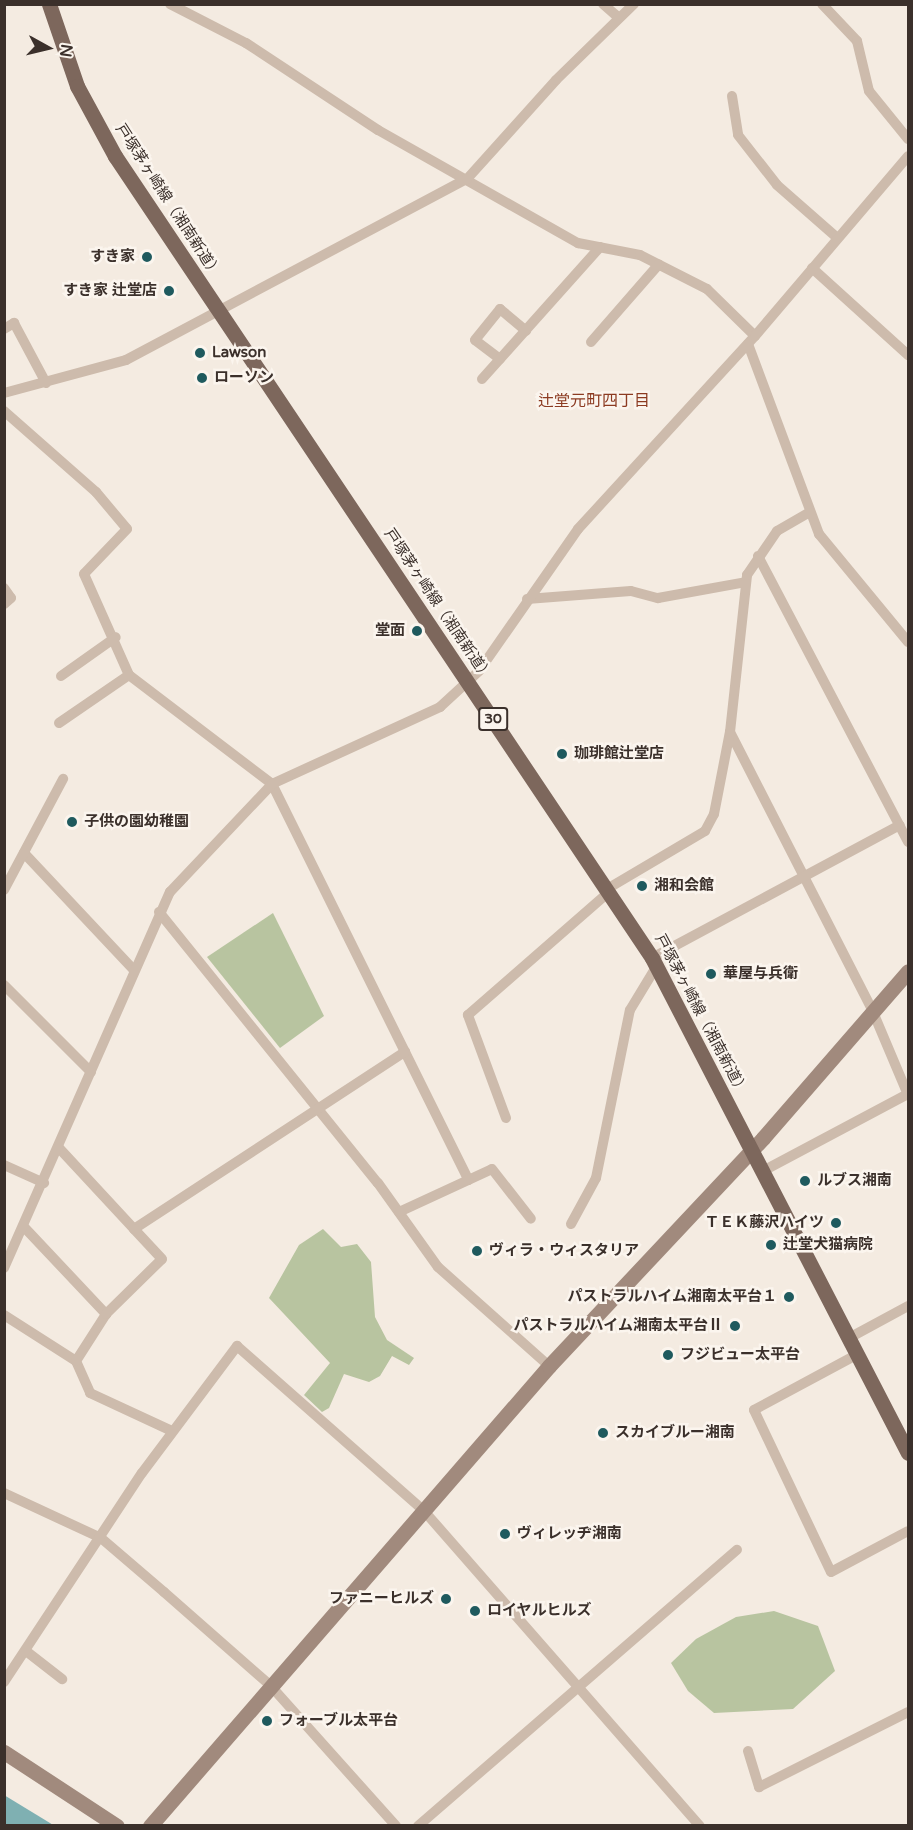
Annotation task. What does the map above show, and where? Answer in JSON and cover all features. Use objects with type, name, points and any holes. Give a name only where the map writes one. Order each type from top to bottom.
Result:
[{"type":"main road","name":"戸塚茅ヶ崎線（湘南新道）","points":[[49,4],[76,86],[104,136],[217,309],[608,890],[654,963],[753,1148],[909,1454]]},
{"type":"street","points":[[170,4],[246,43],[378,130],[578,243],[658,264],[707,289],[752,340],[808,513],[909,642]]},
{"type":"street","points":[[603,4],[618,17]]},
{"type":"street","points":[[4,393],[126,360],[217,309],[319,261],[467,179],[618,17],[634,4]]},
{"type":"street","points":[[822,4],[857,41],[869,91],[909,139]]},
{"type":"street","points":[[732,96],[738,135],[777,185],[835,236]]},
{"type":"street","points":[[4,1268],[44,1183],[159,912],[213,840],[272,784],[331,755],[394,732],[440,707],[467,682],[578,529],[752,340],[812,268],[835,236],[909,156]]},
{"type":"street","points":[[482,379],[600,247]]},
{"type":"street","points":[[591,342],[658,264]]},
{"type":"street","points":[[812,268],[909,355]]},
{"type":"street","points":[[500,359],[475,340],[500,309],[526,331]]},
{"type":"street","points":[[4,329],[14,322],[46,383]]},
{"type":"street","points":[[4,411],[96,492],[127,529],[84,574],[116,637],[129,675],[272,784],[469,1180]]},
{"type":"street","points":[[506,1118],[468,1015],[608,890],[705,831],[714,814],[730,732],[746,582],[758,556],[777,531],[808,513]]},
{"type":"street","points":[[758,556],[909,842]]},
{"type":"street","points":[[527,599],[631,591],[658,598],[746,582]]},
{"type":"street","points":[[4,588],[11,598],[4,604]]},
{"type":"street","points":[[61,676],[116,637]]},
{"type":"street","points":[[59,723],[129,675]]},
{"type":"street","points":[[730,732],[801,877],[873,1012],[908,1094],[763,1171]]},
{"type":"street","points":[[4,890],[63,779]]},
{"type":"street","points":[[571,1224],[596,1178],[630,1010],[654,963],[801,877],[900,825]]},
{"type":"street","points":[[24,853],[133,969]]},
{"type":"street","points":[[159,912],[315,1110],[399,1212],[438,1266],[549,1366]]},
{"type":"street","points":[[150,1826],[270,1685],[425,1512],[549,1366],[753,1148],[909,971]]},
{"type":"street","points":[[4,985],[91,1072]]},
{"type":"street","points":[[134,1229],[405,1052]]},
{"type":"street","points":[[59,1148],[162,1258],[106,1314],[76,1361]]},
{"type":"street","points":[[4,1165],[44,1183]]},
{"type":"street","points":[[399,1212],[492,1169],[531,1219]]},
{"type":"street","points":[[24,1227],[106,1314]]},
{"type":"street","points":[[849,1338],[909,1306]]},
{"type":"street","points":[[4,1315],[76,1361],[90,1393],[172,1431]]},
{"type":"street","points":[[4,1682],[172,1431],[237,1346],[425,1512],[700,1826]]},
{"type":"street","points":[[858,1354],[754,1410],[831,1572],[909,1531]]},
{"type":"street","points":[[4,1493],[101,1538],[270,1685],[396,1826]]},
{"type":"street","points":[[418,1826],[737,1550]]},
{"type":"street","points":[[26,1651],[62,1679]]},
{"type":"street","points":[[748,1751],[759,1787],[909,1712]]},
{"type":"street","points":[[4,1752],[117,1826]]},
{"type":"green space","points":[[273,913],[324,1016],[280,1048],[207,957]]},
{"type":"green space","points":[[323,1229],[341,1247],[357,1244],[371,1262],[375,1317],[387,1340],[414,1358],[409,1365],[392,1356],[380,1376],[369,1382],[344,1374],[329,1408],[322,1412],[304,1395],[330,1363],[269,1298],[299,1245]]},
{"type":"green space","points":[[774,1611],[818,1626],[835,1671],[793,1709],[714,1713],[688,1691],[671,1663],[696,1639],[736,1617]]},
{"type":"water","points":[[4,1795],[50,1823],[53,1825],[5,1825]]},
{"type":"place","name":"すき家","points":[[147,257]]},
{"type":"place","name":"すき家 辻堂店","points":[[169,291]]},
{"type":"place","name":"Lawson","points":[[200,353]]},
{"type":"place","name":"ローソン","points":[[202,378]]},
{"type":"place","name":"堂面","points":[[417,631]]},
{"type":"place","name":"珈琲館辻堂店","points":[[562,754]]},
{"type":"place","name":"子供の園幼稚園","points":[[72,822]]},
{"type":"place","name":"湘和会館","points":[[642,886]]},
{"type":"place","name":"華屋与兵衛","points":[[711,974]]},
{"type":"place","name":"ルブス湘南","points":[[805,1181]]},
{"type":"place","name":"ＴＥＫ藤沢ハイツ","points":[[836,1223]]},
{"type":"place","name":"辻堂犬猫病院","points":[[771,1245]]},
{"type":"place","name":"ヴィラ・ウィスタリア","points":[[477,1251]]},
{"type":"place","name":"パストラルハイム湘南太平台１","points":[[789,1297]]},
{"type":"place","name":"パストラルハイム湘南太平台Ⅱ","points":[[735,1326]]},
{"type":"place","name":"フジビュー太平台","points":[[668,1355]]},
{"type":"place","name":"スカイブルー湘南","points":[[603,1433]]},
{"type":"place","name":"ヴィレッヂ湘南","points":[[505,1534]]},
{"type":"place","name":"ファニーヒルズ","points":[[446,1599]]},
{"type":"place","name":"ロイヤルヒルズ","points":[[475,1611]]},
{"type":"place","name":"フォーブル太平台","points":[[267,1721]]},
{"type":"district","name":"辻堂元町四丁目","points":[[594,401]]}]
